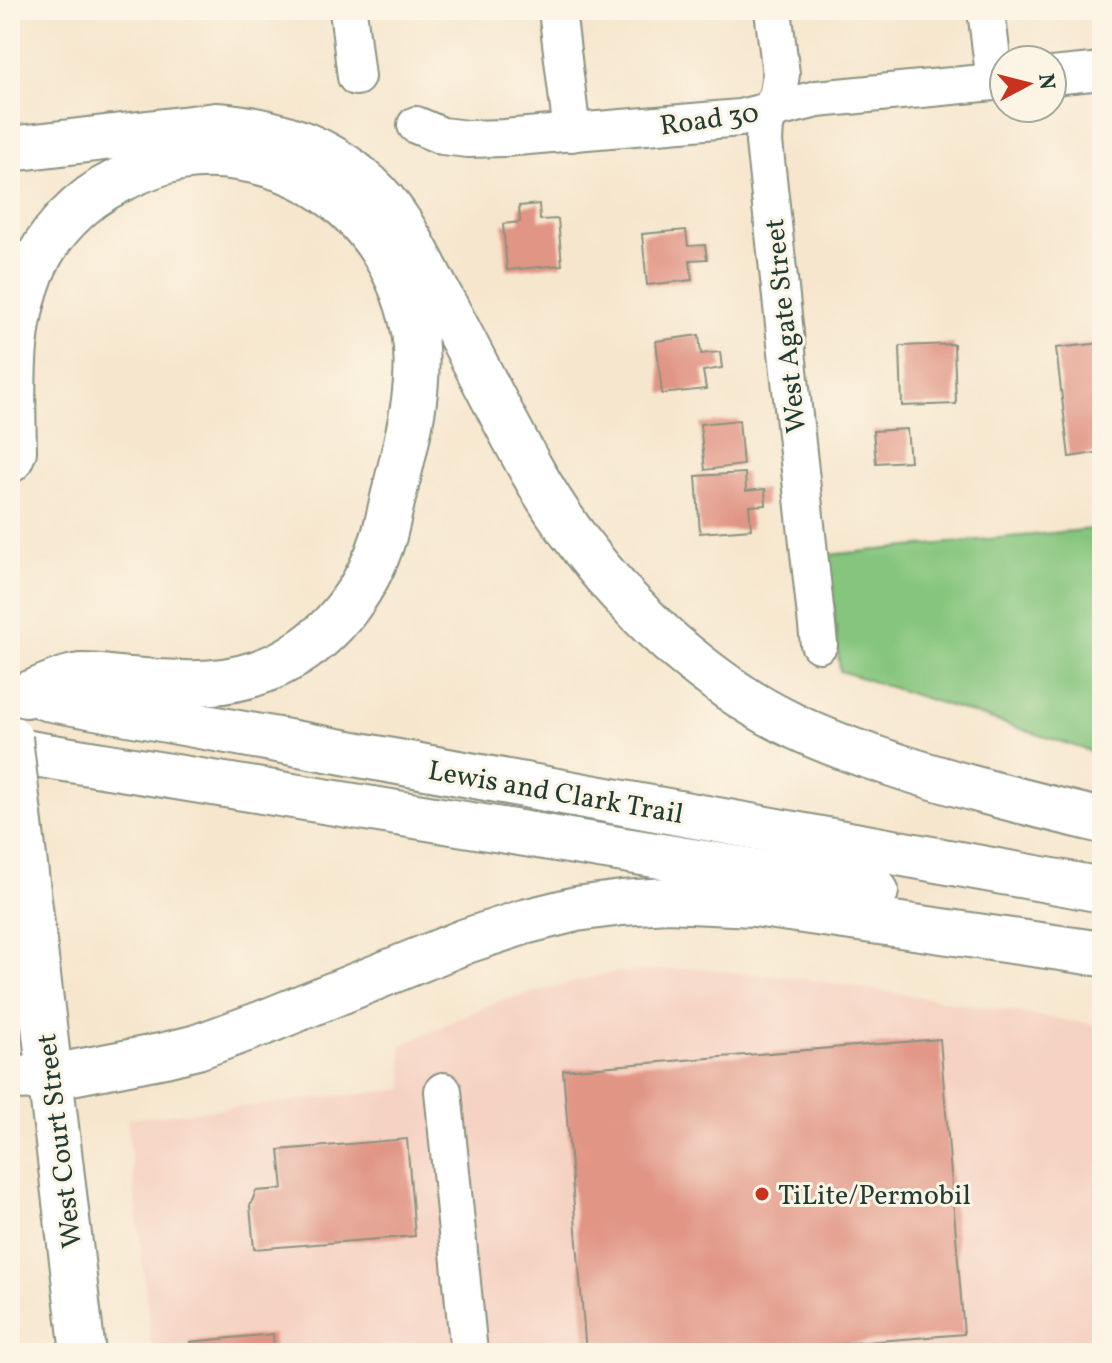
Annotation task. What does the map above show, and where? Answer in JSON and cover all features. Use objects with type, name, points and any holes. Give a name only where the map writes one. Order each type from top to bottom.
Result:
[{"type":"main road","points":[[10,149],[216,125],[249,127],[281,135],[312,147],[341,164],[390,209],[458,329],[531,469],[563,521],[586,553],[630,603],[669,641],[734,692],[780,720],[837,745],[912,771],[1102,821]]},
{"type":"main road","points":[[10,460],[14,451],[14,343],[32,270],[48,242],[74,212],[101,189],[137,172],[180,158],[249,158],[289,171],[320,186],[349,209],[374,236],[394,269],[414,334],[414,397],[384,536],[356,597],[338,620],[288,659],[235,679],[200,685],[80,676],[18,694]]},
{"type":"main road","name":"Lewis and Clark Trail","points":[[18,694],[1102,890]]},
{"type":"main road","name":"West Court Street","points":[[10,738],[21,832],[30,1078],[83,1353]]},
{"type":"main road","name":"Lewis and Clark Trail","points":[[10,750],[1102,928]]},
{"type":"main road","points":[[30,1078],[197,1047],[466,941],[576,909],[622,903],[667,900],[755,904],[1102,954]]},
{"type":"street","points":[[348,10],[356,77]]},
{"type":"street","points":[[557,10],[572,133]]},
{"type":"street","name":"West Agate Street","points":[[773,10],[781,74],[778,93],[765,125],[764,142],[819,644]]},
{"type":"street","points":[[986,10],[992,44]]},
{"type":"street","points":[[1068,74],[1102,71]]},
{"type":"street","name":"Road 30","points":[[416,125],[442,136],[468,139],[572,133],[740,118],[817,99],[988,83]]},
{"type":"street","points":[[443,1091],[469,1353]]},
{"type":"shaded area","points":[[695,968],[814,980],[1102,1026],[1102,1353],[152,1353],[127,1119],[404,1089],[401,1045],[496,1002],[610,973]]},
{"type":"shaded area","points":[[10,1249],[22,1353],[10,1353]]},
{"type":"green space","points":[[1102,528],[1102,755],[840,671],[828,555]]},
{"type":"building","points":[[539,204],[540,220],[558,219],[562,265],[507,270],[503,224],[520,222],[519,206]]},
{"type":"building","points":[[686,230],[688,246],[705,245],[707,259],[690,260],[692,280],[647,285],[642,234]]},
{"type":"building","points":[[699,335],[701,354],[720,352],[722,368],[703,371],[706,389],[662,394],[656,341]]},
{"type":"building","points":[[1102,343],[1102,452],[1069,457],[1056,348]]},
{"type":"building","points":[[954,344],[956,404],[902,406],[900,346]]},
{"type":"building","points":[[739,420],[743,465],[705,470],[700,424]]},
{"type":"building","points":[[907,429],[910,461],[876,463],[873,431]]},
{"type":"building","points":[[745,473],[746,491],[765,489],[766,505],[749,506],[751,529],[700,533],[696,476]]},
{"type":"building","points":[[940,1039],[964,1334],[730,1353],[586,1353],[563,1070]]},
{"type":"building","points":[[407,1139],[415,1236],[254,1249],[250,1206],[256,1191],[283,1189],[279,1150]]},
{"type":"building","points":[[273,1334],[274,1353],[191,1353],[190,1342]]},
{"type":"place","name":"TiLite/Permobil","points":[[762,1194]]}]
